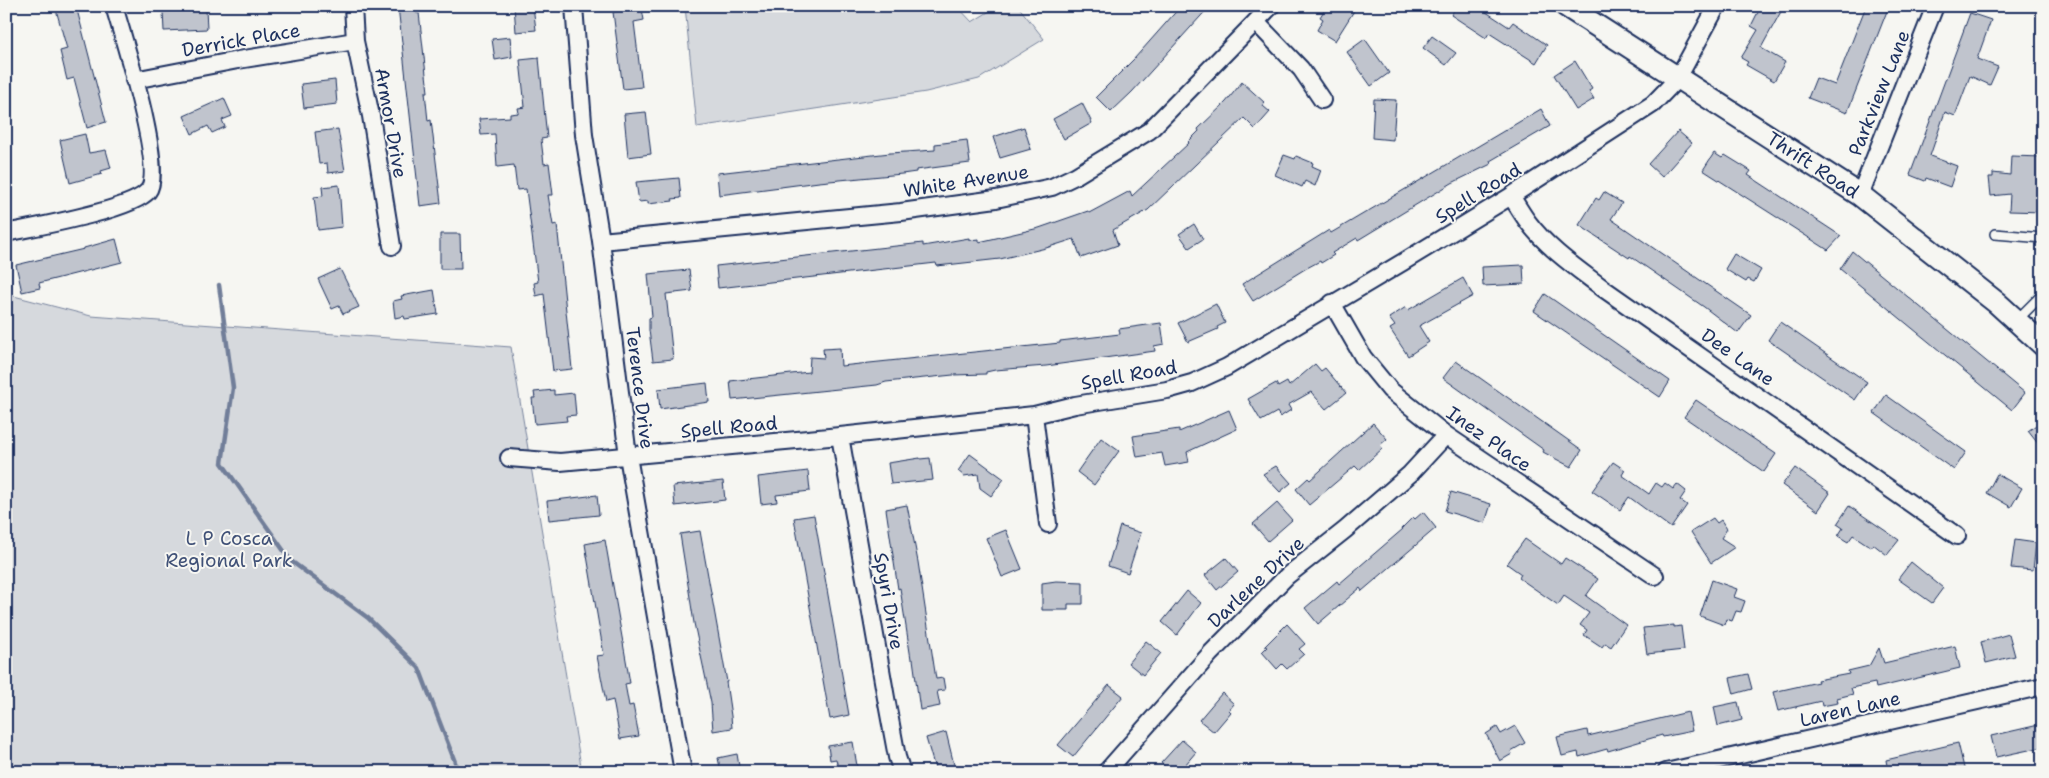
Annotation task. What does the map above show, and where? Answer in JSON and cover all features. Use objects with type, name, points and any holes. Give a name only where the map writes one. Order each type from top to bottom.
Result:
[{"type":"street","points":[[6,233],[111,209],[137,200],[148,191],[152,183],[152,152],[114,6]]},
{"type":"street","name":"Armor Drive","points":[[353,6],[356,41],[371,116],[392,246]]},
{"type":"street","name":"Terence Drive","points":[[574,6],[584,136],[601,241],[628,456],[683,772]]},
{"type":"street","name":"White Avenue","points":[[601,241],[901,212],[996,200],[1052,187],[1075,176],[1149,130],[1271,6]]},
{"type":"street","name":"Thrift Road","points":[[1566,6],[1860,195],[1934,251],[2043,345]]},
{"type":"street","name":"Spell Road","points":[[509,458],[560,462],[840,436],[1034,415],[1075,405],[1167,390],[1192,383],[1227,367],[1403,262],[1511,196],[1653,104],[1678,78],[1717,6]]},
{"type":"street","name":"Parkview Lane","points":[[1860,195],[1934,6]]},
{"type":"street","points":[[1256,22],[1301,69],[1322,100]]},
{"type":"street","name":"Derrick Place","points":[[134,80],[238,60],[356,41]]},
{"type":"street","name":"Dee Lane","points":[[1511,196],[1529,224],[1542,238],[1604,289],[1957,536]]},
{"type":"street","name":"Inez Place","points":[[1332,303],[1353,341],[1378,377],[1390,390],[1446,435],[1655,576]]},
{"type":"street","points":[[1034,415],[1048,524]]},
{"type":"street","name":"Darlene Drive","points":[[1106,772],[1210,654],[1287,576],[1345,530],[1410,474],[1446,435]]},
{"type":"street","name":"Spyri Drive","points":[[840,436],[886,698],[897,757],[902,772]]},
{"type":"street","name":"Laren Lane","points":[[1666,772],[2043,686]]},
{"type":"lane","points":[[1995,234],[2043,238]]},
{"type":"lane","points":[[2016,320],[2043,294]]},
{"type":"green space","points":[[685,6],[957,6],[972,22],[998,6],[1018,6],[1044,39],[979,79],[926,92],[697,127]]},
{"type":"green space","name":"L P Cosca Regional Park","points":[[6,294],[91,316],[511,347],[582,772],[6,772]]},
{"type":"building","points":[[55,6],[76,6],[106,122],[87,128],[74,78],[67,80],[60,51],[67,49]]},
{"type":"building","points":[[180,6],[194,6],[195,10],[206,9],[207,29],[164,31],[163,12],[180,11]]},
{"type":"building","points":[[398,6],[415,6],[416,13],[419,13],[428,92],[425,92],[428,121],[431,120],[441,203],[420,206]]},
{"type":"building","points":[[514,6],[533,6],[536,30],[516,32]]},
{"type":"building","points":[[1181,6],[1210,6],[1132,92],[1111,112],[1096,97],[1134,59]]},
{"type":"building","points":[[1327,6],[1357,6],[1335,41],[1317,30],[1323,19],[1320,17]]},
{"type":"building","points":[[1457,6],[1477,6],[1509,27],[1513,22],[1547,45],[1536,63],[1489,33],[1486,38],[1451,15]]},
{"type":"building","points":[[1761,6],[1784,6],[1761,48],[1785,62],[1774,81],[1746,65],[1748,62],[1741,58],[1758,30],[1751,26]]},
{"type":"building","points":[[1866,6],[1889,6],[1847,113],[1808,98],[1816,78],[1835,85]]},
{"type":"building","points":[[642,9],[644,20],[634,22],[642,87],[623,89],[613,12]]},
{"type":"building","points":[[1970,13],[1991,20],[1977,59],[1998,67],[1990,85],[1970,76],[1955,116],[1945,112],[1930,156],[1957,166],[1950,187],[1926,178],[1925,181],[1910,175]]},
{"type":"building","points":[[1432,36],[1456,53],[1446,65],[1423,48]]},
{"type":"building","points":[[510,37],[512,57],[495,60],[492,39]]},
{"type":"building","points":[[1365,39],[1389,73],[1371,86],[1347,52]]},
{"type":"building","points":[[539,58],[547,138],[541,139],[544,164],[549,163],[553,195],[548,195],[553,225],[557,224],[572,369],[553,371],[544,294],[536,296],[534,283],[538,282],[526,189],[517,190],[514,165],[497,167],[495,134],[481,135],[479,119],[510,117],[510,114],[519,113],[518,108],[525,107],[520,60]]},
{"type":"building","points":[[1575,61],[1592,89],[1589,91],[1594,99],[1576,110],[1554,75]]},
{"type":"building","points":[[335,80],[337,104],[304,108],[301,84]]},
{"type":"building","points":[[1242,82],[1265,103],[1263,106],[1270,112],[1255,129],[1244,118],[1148,210],[1113,230],[1118,245],[1081,258],[1074,239],[1000,259],[937,266],[936,263],[718,288],[716,266],[923,243],[923,246],[969,238],[969,240],[979,239],[979,242],[1039,228],[1088,211],[1089,213],[1130,191],[1132,196],[1189,143],[1199,131],[1198,129],[1226,102]]},
{"type":"building","points":[[224,98],[232,116],[222,120],[225,127],[212,133],[208,126],[192,134],[184,116]]},
{"type":"building","points":[[1374,99],[1396,100],[1393,140],[1372,138]]},
{"type":"building","points":[[1082,103],[1092,123],[1064,139],[1053,119]]},
{"type":"building","points":[[1541,109],[1550,126],[1490,161],[1491,164],[1452,183],[1358,240],[1357,238],[1332,253],[1334,255],[1321,263],[1320,261],[1305,269],[1253,301],[1242,284],[1329,230],[1331,233]]},
{"type":"building","points":[[646,112],[651,154],[628,157],[624,114]]},
{"type":"building","points":[[1024,127],[1031,149],[1000,158],[993,137]]},
{"type":"building","points":[[338,129],[345,171],[328,173],[327,163],[319,164],[315,132]]},
{"type":"building","points":[[1678,131],[1692,143],[1662,177],[1648,164]]},
{"type":"building","points":[[85,134],[89,153],[106,150],[111,168],[101,171],[102,174],[70,183],[60,140]]},
{"type":"building","points":[[967,140],[970,163],[916,170],[916,172],[902,174],[819,182],[719,195],[717,173],[890,153],[935,150],[935,144]]},
{"type":"building","points":[[1714,153],[1722,158],[1725,155],[1751,171],[1748,175],[1841,236],[1828,250],[1703,170]]},
{"type":"building","points":[[1284,155],[1295,159],[1296,156],[1313,163],[1312,166],[1321,170],[1315,186],[1305,181],[1302,187],[1275,175]]},
{"type":"building","points":[[2011,156],[2043,157],[2043,212],[2009,211],[2010,194],[1991,196],[1989,177],[1993,177],[1993,173],[2010,175]]},
{"type":"building","points":[[679,178],[681,198],[672,199],[673,201],[648,204],[648,201],[639,202],[636,182]]},
{"type":"building","points":[[339,185],[342,227],[318,230],[314,197],[323,196],[322,187]]},
{"type":"building","points":[[1604,192],[1622,203],[1611,219],[1751,315],[1738,333],[1630,256],[1629,258],[1579,225],[1596,198],[1599,200]]},
{"type":"building","points":[[1194,224],[1203,239],[1189,248],[1179,234]]},
{"type":"building","points":[[440,234],[460,234],[461,269],[440,269]]},
{"type":"building","points":[[116,239],[122,262],[39,283],[40,288],[22,292],[16,265],[84,249]]},
{"type":"building","points":[[1852,251],[2025,393],[2012,410],[1840,269]]},
{"type":"building","points":[[1734,254],[1761,270],[1754,282],[1748,279],[1746,282],[1725,269]]},
{"type":"building","points":[[1523,265],[1524,284],[1483,286],[1482,267]]},
{"type":"building","points":[[340,269],[359,307],[343,314],[339,306],[332,309],[318,279]]},
{"type":"building","points":[[689,270],[692,291],[666,294],[673,359],[653,361],[649,330],[649,318],[652,317],[648,274]]},
{"type":"building","points":[[1463,278],[1473,296],[1419,326],[1429,342],[1408,356],[1390,329],[1395,326],[1389,318],[1406,307],[1408,310]]},
{"type":"building","points":[[434,290],[438,314],[405,319],[404,316],[395,318],[393,301],[402,299],[401,296]]},
{"type":"building","points":[[1545,294],[1670,381],[1660,397],[1534,311]]},
{"type":"building","points":[[1216,304],[1225,323],[1217,327],[1218,329],[1188,342],[1178,323]]},
{"type":"building","points":[[1780,322],[1867,382],[1855,400],[1768,340]]},
{"type":"building","points":[[1161,323],[1164,344],[1154,346],[1155,351],[1046,366],[995,370],[986,372],[986,374],[953,375],[732,400],[730,381],[809,372],[810,357],[824,358],[823,349],[840,348],[841,366],[1060,343],[1060,341],[1120,334],[1119,329]]},
{"type":"building","points":[[1456,361],[1582,450],[1571,467],[1543,452],[1544,450],[1443,378]]},
{"type":"building","points":[[1315,364],[1321,371],[1325,368],[1346,393],[1326,409],[1311,392],[1288,405],[1291,410],[1280,417],[1277,412],[1261,421],[1248,399],[1276,383],[1278,387],[1287,382],[1289,386]]},
{"type":"building","points":[[707,383],[709,402],[660,409],[658,389]]},
{"type":"building","points":[[554,390],[554,395],[574,393],[576,415],[566,416],[567,421],[535,424],[532,398],[535,398],[534,392]]},
{"type":"building","points":[[1886,395],[1966,452],[1954,470],[1874,413]]},
{"type":"building","points":[[1696,400],[1776,454],[1764,472],[1684,417]]},
{"type":"building","points":[[1229,410],[1237,429],[1187,452],[1189,462],[1165,466],[1162,453],[1137,457],[1133,436],[1179,429],[1179,432]]},
{"type":"building","points":[[2043,420],[2043,450],[2028,431]]},
{"type":"building","points":[[1373,423],[1387,439],[1380,445],[1383,448],[1359,470],[1355,466],[1309,505],[1296,489],[1308,478],[1310,480]]},
{"type":"building","points":[[1101,438],[1119,451],[1094,485],[1077,472]]},
{"type":"building","points":[[970,454],[1004,479],[991,496],[980,488],[978,474],[964,476],[958,471]]},
{"type":"building","points":[[930,458],[933,480],[891,484],[888,463]]},
{"type":"building","points":[[1613,462],[1625,470],[1622,475],[1649,494],[1656,483],[1662,487],[1665,483],[1673,489],[1677,484],[1686,491],[1680,500],[1687,505],[1671,528],[1629,497],[1620,510],[1592,491]]},
{"type":"building","points":[[1276,466],[1291,483],[1280,492],[1263,474]]},
{"type":"building","points":[[1795,468],[1830,493],[1818,511],[1782,485]]},
{"type":"building","points":[[808,471],[810,491],[776,495],[777,502],[761,504],[758,477]]},
{"type":"building","points":[[1997,474],[2022,488],[2011,507],[1987,493]]},
{"type":"building","points":[[723,481],[725,500],[675,506],[673,486]]},
{"type":"building","points":[[1451,492],[1491,504],[1485,523],[1445,511]]},
{"type":"building","points":[[597,495],[599,515],[549,520],[547,501]]},
{"type":"building","points":[[1277,503],[1292,520],[1268,541],[1253,524]]},
{"type":"building","points":[[907,505],[936,679],[943,678],[945,690],[937,691],[940,706],[920,710],[913,659],[911,659],[900,588],[898,589],[886,509]]},
{"type":"building","points":[[1849,506],[1899,540],[1887,555],[1873,544],[1871,547],[1853,535],[1848,542],[1838,536],[1843,528],[1837,524]]},
{"type":"building","points":[[1423,512],[1436,528],[1362,591],[1360,588],[1318,624],[1305,608],[1337,581],[1339,584],[1403,529],[1413,517],[1415,519]]},
{"type":"building","points":[[814,515],[849,715],[830,719],[794,518]]},
{"type":"building","points":[[1713,518],[1717,523],[1721,520],[1727,529],[1721,538],[1735,547],[1711,563],[1691,532]]},
{"type":"building","points":[[1120,526],[1141,533],[1128,573],[1108,566]]},
{"type":"building","points":[[1006,530],[1022,569],[1002,577],[986,538]]},
{"type":"building","points":[[700,531],[727,682],[732,728],[713,731],[711,703],[694,623],[680,534]]},
{"type":"building","points":[[1525,539],[1561,564],[1565,558],[1598,579],[1586,596],[1626,625],[1611,647],[1605,643],[1602,647],[1584,635],[1587,630],[1580,625],[1589,613],[1564,596],[1558,605],[1519,578],[1521,574],[1507,564]]},
{"type":"building","points":[[605,540],[630,683],[625,684],[629,706],[633,705],[639,736],[620,739],[613,700],[606,702],[597,656],[604,655],[585,544]]},
{"type":"building","points":[[2015,540],[2036,543],[2033,570],[2011,568]]},
{"type":"building","points":[[1226,558],[1238,572],[1217,590],[1205,575]]},
{"type":"building","points":[[1911,562],[1943,588],[1932,603],[1898,579]]},
{"type":"building","points":[[1712,580],[1737,589],[1734,597],[1745,601],[1741,612],[1736,611],[1732,621],[1726,619],[1724,625],[1700,616]]},
{"type":"building","points":[[1056,581],[1083,582],[1083,604],[1068,604],[1068,610],[1042,610],[1042,583]]},
{"type":"building","points":[[1187,591],[1201,603],[1177,635],[1162,622]]},
{"type":"building","points":[[1287,624],[1305,644],[1299,649],[1304,654],[1287,669],[1282,664],[1277,669],[1262,652],[1267,647],[1265,646]]},
{"type":"building","points":[[1674,625],[1674,627],[1681,626],[1684,650],[1647,654],[1643,628]]},
{"type":"building","points":[[2009,634],[2015,656],[1986,663],[1981,642]]},
{"type":"building","points":[[1146,641],[1161,653],[1143,675],[1128,663]]},
{"type":"building","points":[[1955,646],[1960,668],[1876,688],[1875,683],[1851,688],[1853,694],[1837,698],[1838,703],[1822,706],[1821,701],[1778,711],[1773,692],[1818,682],[1817,680],[1849,674],[1848,671],[1869,666],[1879,648],[1884,663]]},
{"type":"building","points":[[1748,674],[1752,689],[1734,694],[1730,678]]},
{"type":"building","points":[[1109,685],[1123,696],[1073,757],[1058,745]]},
{"type":"building","points":[[1222,693],[1234,704],[1229,710],[1231,712],[1214,732],[1199,720]]},
{"type":"building","points":[[1738,702],[1742,720],[1718,726],[1714,707]]},
{"type":"building","points":[[1688,712],[1692,731],[1663,737],[1662,735],[1608,751],[1607,749],[1579,757],[1578,752],[1562,756],[1557,737],[1587,730],[1588,736]]},
{"type":"building","points":[[2043,724],[2043,747],[1996,757],[1991,736]]},
{"type":"building","points":[[1515,726],[1525,743],[1511,751],[1512,754],[1500,761],[1486,734],[1497,727],[1501,734]]},
{"type":"building","points":[[946,732],[955,769],[936,772],[926,738]]},
{"type":"building","points":[[1182,740],[1196,752],[1179,772],[1171,772],[1161,763]]},
{"type":"building","points":[[853,742],[858,772],[839,772],[836,759],[830,760],[828,746]]},
{"type":"building","points":[[1958,743],[1965,772],[1888,772],[1886,760]]},
{"type":"building","points":[[737,754],[740,772],[721,772],[718,758]]},
{"type":"waterway","points":[[219,285],[233,388],[222,463],[291,561],[368,618],[419,668],[455,762],[457,772]]}]
